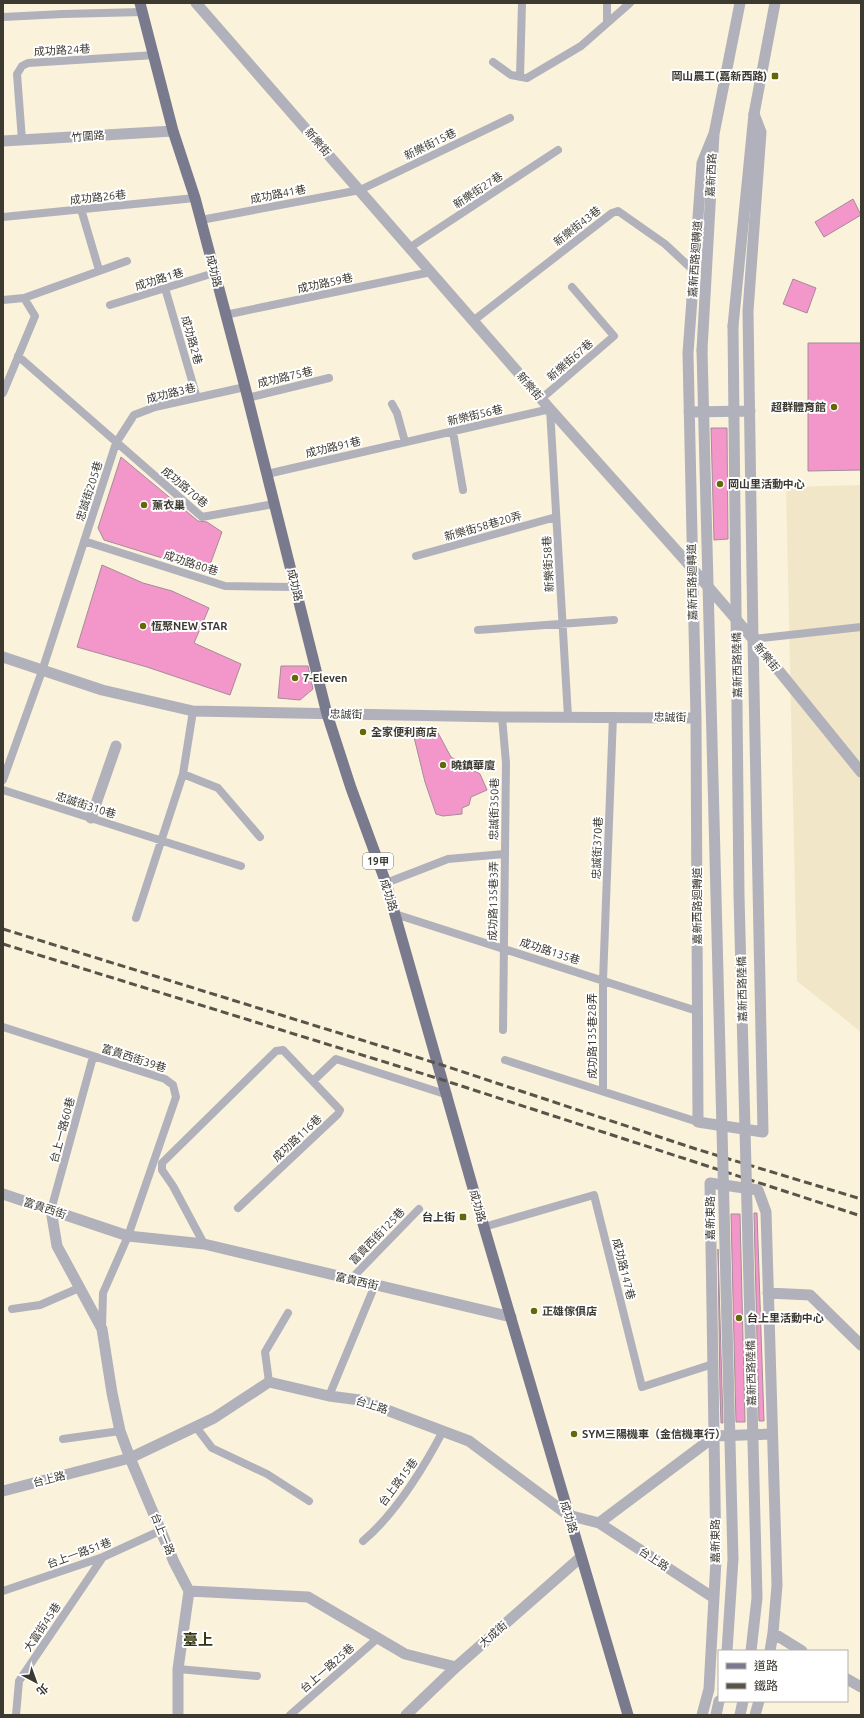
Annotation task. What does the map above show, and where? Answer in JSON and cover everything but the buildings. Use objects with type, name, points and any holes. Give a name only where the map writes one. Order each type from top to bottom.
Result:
[{"type":"main road","name":"成功路","points":[[142,7],[173,131],[201,220],[327,714],[350,788],[386,883],[448,1096],[484,1227],[628,1715]]},
{"type":"street","name":"新樂街","points":[[196,3],[550,410],[692,568],[753,639],[861,772]]},
{"type":"street","name":"嘉新西路","points":[[702,350],[714,134],[740,3]]},
{"type":"street","points":[[698,1122],[764,1132],[753,639],[748,311],[761,132],[754,114],[775,3]]},
{"type":"street","name":"嘉新西路陸橋","points":[[751,1650],[757,1598],[739,895],[733,326],[754,114]]},
{"type":"street","name":"竹圍路","points":[[3,141],[173,131]]},
{"type":"street","name":"嘉新西路迴轉道","points":[[698,1122],[696,718],[688,353],[702,163],[714,134]]},
{"type":"street","name":"嘉新西路陸橋","points":[[702,350],[732,1559],[726,1650]]},
{"type":"street","points":[[689,412],[750,411]]},
{"type":"street","name":"忠誠街","points":[[3,657],[102,690],[193,711],[568,718],[613,716],[696,718]]},
{"type":"street","points":[[91,818],[116,746]]},
{"type":"street","name":"嘉新東路","points":[[702,1715],[709,1689],[716,1560],[710,1183],[758,1190],[766,1212],[777,1585],[770,1650]]},
{"type":"street","name":"富貴西街","points":[[3,1194],[128,1236],[204,1244],[511,1317]]},
{"type":"street","name":"台上一路","points":[[52,1210],[57,1246],[102,1329],[112,1393],[120,1431],[174,1562],[190,1591]]},
{"type":"street","points":[[768,1293],[810,1295],[861,1345]]},
{"type":"street","name":"台上路","points":[[3,1491],[130,1458],[196,1428],[269,1382],[329,1396],[360,1400],[469,1441],[568,1515],[599,1523],[714,1598]]},
{"type":"street","points":[[599,1523],[715,1436],[772,1434]]},
{"type":"street","name":"大成街","points":[[406,1715],[456,1667],[581,1557]]},
{"type":"street","points":[[178,1715],[178,1669],[190,1591],[308,1597],[405,1654],[456,1667]]},
{"type":"street","points":[[773,1633],[800,1650]]},
{"type":"street","points":[[848,1680],[861,1687]]},
{"type":"street","points":[[716,1715],[719,1702]]},
{"type":"street","points":[[740,1715],[743,1702]]},
{"type":"street","points":[[755,1715],[760,1702]]},
{"type":"lane","points":[[520,77],[522,3]]},
{"type":"lane","points":[[607,3],[608,23]]},
{"type":"lane","points":[[493,62],[511,75],[527,78],[581,46],[630,3]]},
{"type":"lane","points":[[3,17],[63,14],[142,7]]},
{"type":"lane","name":"成功路24巷","points":[[22,140],[17,74],[22,66],[28,63],[155,55]]},
{"type":"lane","name":"新樂街15巷","points":[[360,190],[510,118]]},
{"type":"lane","name":"新樂街27巷","points":[[410,248],[558,150]]},
{"type":"lane","name":"成功路41巷","points":[[201,220],[360,190]]},
{"type":"lane","name":"成功路26巷","points":[[3,217],[195,198]]},
{"type":"lane","points":[[81,209],[99,270]]},
{"type":"lane","name":"新樂街43巷","points":[[473,321],[612,213],[618,211],[665,244],[694,271]]},
{"type":"lane","points":[[3,300],[24,298],[127,260]]},
{"type":"lane","name":"成功路59巷","points":[[225,315],[431,272]]},
{"type":"lane","name":"成功路1巷","points":[[110,306],[214,273]]},
{"type":"lane","name":"新樂街67巷","points":[[541,399],[614,336],[572,287]]},
{"type":"lane","name":"成功路2巷","points":[[165,288],[197,398]]},
{"type":"lane","points":[[3,393],[35,316],[24,298]]},
{"type":"lane","points":[[18,356],[116,442]]},
{"type":"lane","name":"成功路75巷","points":[[246,392],[328,378]]},
{"type":"lane","name":"成功路3巷","points":[[116,442],[134,415],[155,407],[197,398],[246,392]]},
{"type":"lane","points":[[392,404],[398,413],[405,442]]},
{"type":"lane","name":"新樂街56巷","points":[[405,442],[550,410]]},
{"type":"lane","name":"新樂街58巷","points":[[550,410],[568,718]]},
{"type":"lane","points":[[452,432],[463,490]]},
{"type":"lane","name":"成功路70巷","points":[[116,442],[202,517],[274,504]]},
{"type":"lane","name":"忠誠街205巷","points":[[3,780],[42,670],[116,442]]},
{"type":"lane","name":"成功路91巷","points":[[267,474],[405,442]]},
{"type":"lane","name":"新樂街58巷20弄","points":[[416,556],[556,517]]},
{"type":"lane","name":"成功路80巷","points":[[84,541],[225,586],[295,587]]},
{"type":"lane","points":[[478,630],[614,620]]},
{"type":"lane","points":[[753,639],[861,627]]},
{"type":"lane","points":[[136,918],[183,774],[193,711]]},
{"type":"lane","name":"忠誠街370巷","points":[[604,981],[613,716]]},
{"type":"lane","name":"忠誠街350巷","points":[[502,717],[506,764],[504,854]]},
{"type":"lane","points":[[183,774],[218,788],[260,837]]},
{"type":"lane","name":"忠誠街310巷","points":[[3,790],[241,866]]},
{"type":"lane","points":[[386,883],[448,859],[504,854]]},
{"type":"lane","name":"成功路135巷3弄","points":[[503,1030],[504,854]]},
{"type":"lane","name":"成功路135巷","points":[[395,914],[697,1011]]},
{"type":"lane","name":"成功路135巷28弄","points":[[603,1091],[604,981]]},
{"type":"lane","name":"富貴西街39巷","points":[[3,1027],[165,1079],[173,1084],[176,1097],[128,1236],[102,1293],[102,1329]]},
{"type":"lane","points":[[204,1244],[173,1186],[162,1170],[162,1163],[276,1051],[282,1050],[313,1081],[336,1058],[448,1096]]},
{"type":"lane","name":"台上一路60巷","points":[[52,1210],[93,1057]]},
{"type":"lane","name":"成功路135巷28弄","points":[[505,1060],[698,1122]]},
{"type":"lane","name":"成功路116巷","points":[[238,1208],[338,1114],[340,1110],[313,1081]]},
{"type":"lane","name":"成功路147巷","points":[[484,1227],[594,1195],[642,1387],[713,1364]]},
{"type":"lane","name":"富貴西街125巷","points":[[351,1279],[419,1209]]},
{"type":"lane","points":[[329,1396],[375,1285]]},
{"type":"lane","points":[[12,1309],[40,1305],[79,1288]]},
{"type":"lane","points":[[269,1382],[265,1352],[288,1313]]},
{"type":"lane","points":[[196,1428],[212,1448],[267,1474],[309,1501]]},
{"type":"lane","points":[[63,1439],[120,1431]]},
{"type":"lane","name":"台上路15巷","points":[[364,1541],[389,1514],[425,1465],[443,1431]]},
{"type":"lane","name":"台上一路51巷","points":[[3,1592],[103,1557],[162,1530]]},
{"type":"lane","name":"大富街45巷","points":[[16,1715],[19,1681],[103,1557]]},
{"type":"lane","name":"台上一路25巷","points":[[290,1715],[378,1638]]},
{"type":"lane","points":[[178,1669],[257,1676]]},
{"type":"shaded area","points":[[861,485],[861,1032],[797,981],[786,487]]},
{"type":"railway","points":[[3,929],[439,1064],[696,1149],[861,1199]]},
{"type":"railway","points":[[3,944],[443,1080],[861,1216]]},
{"type":"place","name":"岡山農工(嘉新西路)","points":[[775,76]]},
{"type":"place","name":"超群體育館","points":[[834,407]]},
{"type":"place","name":"岡山里活動中心","points":[[720,484]]},
{"type":"place","name":"薰衣巢","points":[[144,505]]},
{"type":"place","name":"恆聚NEW STAR","points":[[143,626]]},
{"type":"place","name":"7-Eleven","points":[[295,678]]},
{"type":"place","name":"全家便利商店","points":[[363,732]]},
{"type":"place","name":"曉鎮華廈","points":[[443,765]]},
{"type":"place","name":"台上街","points":[[463,1217]]},
{"type":"place","name":"正雄傢俱店","points":[[534,1311]]},
{"type":"place","name":"台上里活動中心","points":[[739,1318]]},
{"type":"place","name":"SYM三陽機車（金信機車行）","points":[[574,1434]]},
{"type":"district","name":"臺上","points":[[198,1640]]}]
